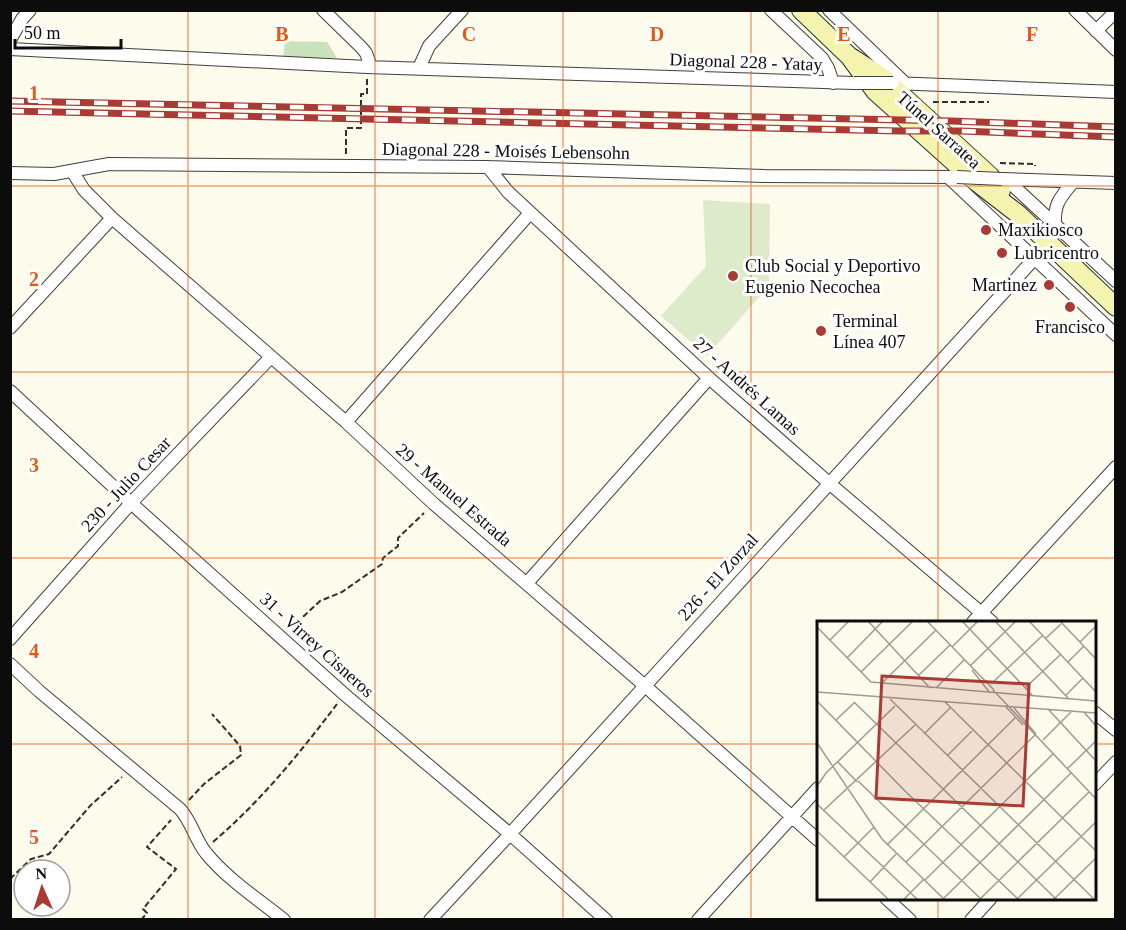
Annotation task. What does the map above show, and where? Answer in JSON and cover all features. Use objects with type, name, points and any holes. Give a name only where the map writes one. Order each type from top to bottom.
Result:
[{"type":"main road","name":"Túnel Sarratea","points":[[801,10],[849,56],[875,91],[974,180],[1018,214],[1116,307]]},
{"type":"street","points":[[10,40],[30,10]]},
{"type":"street","points":[[322,10],[366,52],[371,67]]},
{"type":"street","points":[[419,68],[429,46],[462,10]]},
{"type":"street","points":[[771,10],[822,58],[833,83]]},
{"type":"street","points":[[1075,10],[1116,50]]},
{"type":"street","points":[[1096,31],[1116,11]]},
{"type":"street","points":[[835,12],[900,84]]},
{"type":"street","name":"Diagonal 228 - Yatay","points":[[10,49],[371,67],[1116,92]]},
{"type":"street","name":"Diagonal 228 - Moisés Lebensohn","points":[[10,173],[54,174],[109,164],[488,167],[765,176],[952,177],[1116,183]]},
{"type":"street","name":"27 - Andrés Lamas","points":[[488,167],[508,192],[530,213],[978,618]]},
{"type":"street","name":"29 - Manuel Estrada","points":[[72,171],[84,190],[112,218],[346,422],[434,504],[817,838]]},
{"type":"street","points":[[952,177],[1034,259],[1116,335]]},
{"type":"street","points":[[1005,180],[1116,281]]},
{"type":"street","points":[[1055,226],[1055,212],[1058,204],[1073,182]]},
{"type":"street","points":[[346,422],[530,213]]},
{"type":"street","points":[[10,328],[112,218]]},
{"type":"street","name":"226 - El Zorzal","points":[[430,920],[1034,259]]},
{"type":"street","name":"230 - Julio Cesar","points":[[10,639],[131,503],[271,357]]},
{"type":"street","points":[[527,583],[710,378]]},
{"type":"street","name":"31 - Virrey Cisneros","points":[[10,391],[344,694],[510,834],[606,920]]},
{"type":"street","points":[[978,618],[1116,467]]},
{"type":"street","points":[[10,664],[180,809],[187,816],[204,850],[217,866],[284,920]]},
{"type":"street","points":[[1096,713],[1116,730]]},
{"type":"street","points":[[1096,784],[1116,762]]},
{"type":"street","points":[[698,920],[817,790]]},
{"type":"street","points":[[888,900],[910,920]]},
{"type":"street","points":[[971,920],[989,900]]},
{"type":"path","points":[[346,147],[346,128],[361,128],[361,94],[367,94],[367,82]]},
{"type":"path","points":[[282,637],[320,601],[342,592],[382,564],[383,558],[398,546],[398,538],[434,504]]},
{"type":"path","points":[[204,850],[240,820],[313,736],[344,694]]},
{"type":"path","points":[[141,920],[147,913],[143,909],[176,868],[147,847],[204,784],[240,755],[240,746],[212,714]]},
{"type":"path","points":[[10,879],[31,859],[49,854],[90,806],[131,768]]},
{"type":"green space","points":[[285,41],[327,42],[337,58],[283,58]]},
{"type":"green space","name":"Club Social y Deportivo Eugenio Necochea","points":[[703,200],[770,204],[769,286],[707,356],[661,316],[706,266]]},
{"type":"railway","points":[[10,101],[951,121],[1116,127]]},
{"type":"railway","points":[[10,111],[961,131],[1116,137]]},
{"type":"place","name":"Maxikiosco","points":[[986,230]]},
{"type":"place","name":"Lubricentro","points":[[1002,253]]},
{"type":"place","name":"Club Social y Deportivo Eugenio Necochea","points":[[733,276]]},
{"type":"place","name":"Martinez","points":[[1049,285]]},
{"type":"place","name":"Francisco","points":[[1070,307]]},
{"type":"place","name":"Terminal Línea 407","points":[[821,331]]}]
